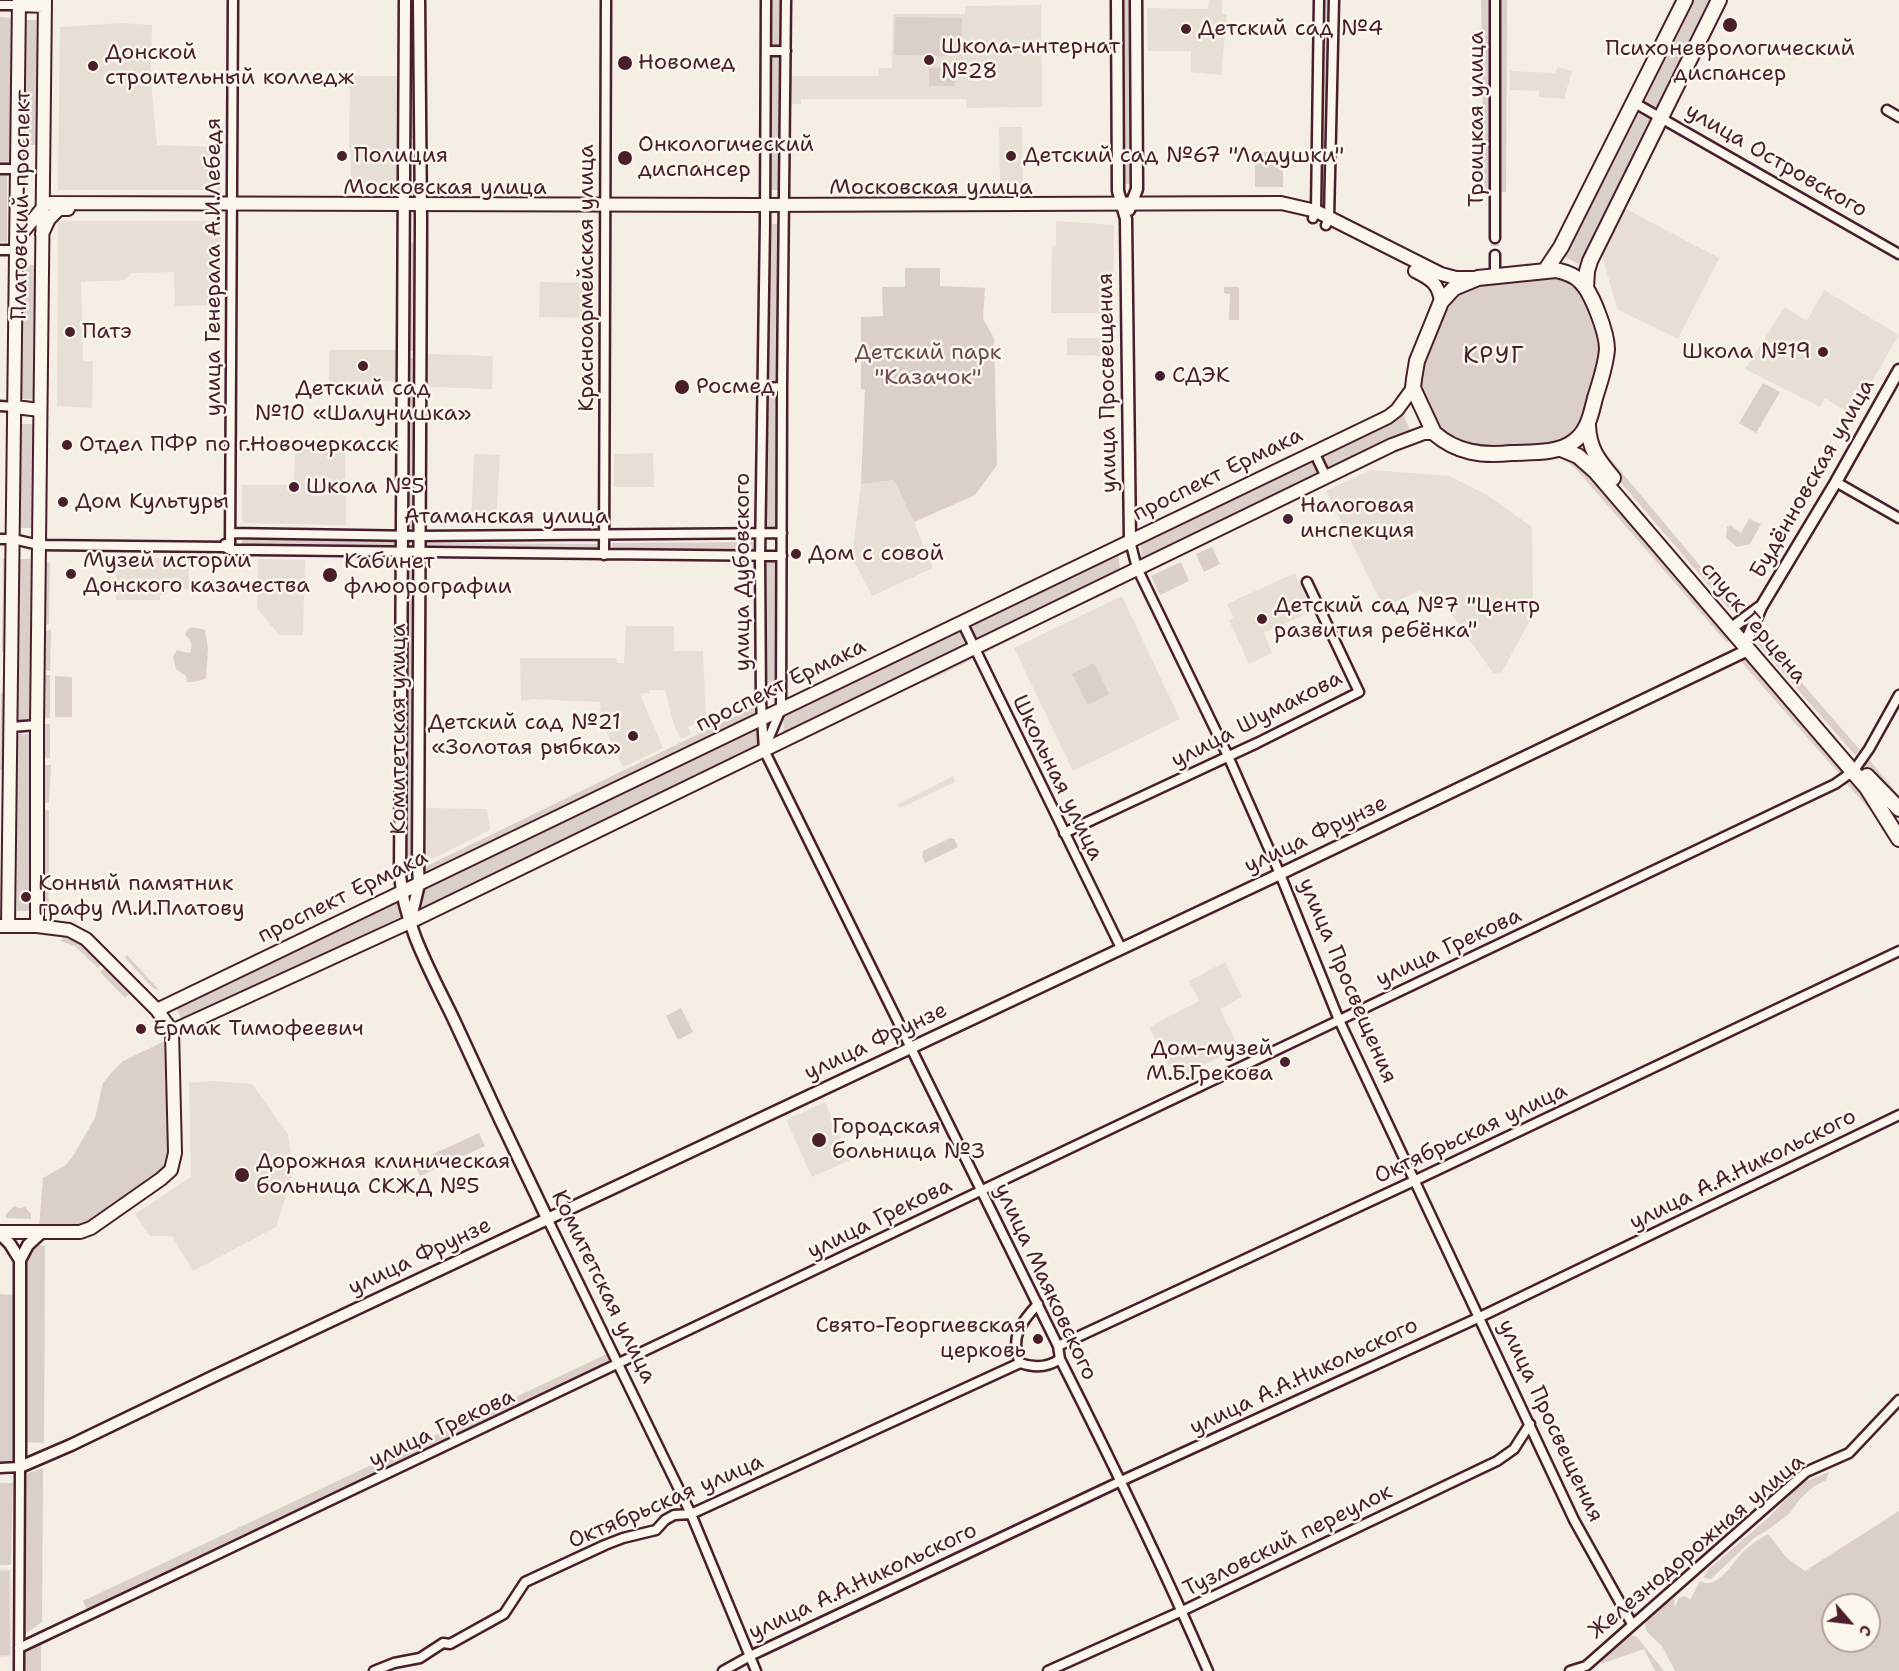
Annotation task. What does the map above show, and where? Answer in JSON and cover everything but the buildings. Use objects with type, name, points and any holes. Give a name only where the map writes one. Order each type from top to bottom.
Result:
[{"type":"main road","points":[[1545,271],[1561,247],[1685,0]]},
{"type":"main road","points":[[1586,288],[1590,261],[1719,0]]},
{"type":"main road","points":[[19,3],[45,3]]},
{"type":"main road","name":"Платовский проспект","points":[[4,926],[11,727],[19,3]]},
{"type":"main road","name":"Платовский проспект","points":[[37,926],[45,3]]},
{"type":"main road","points":[[43,187],[48,196],[59,204]]},
{"type":"main road","name":"Московская улица","points":[[42,209],[50,203],[233,207]]},
{"type":"main road","name":"Московская улица","points":[[42,234],[49,219],[59,209],[233,207],[1281,209],[1314,215],[1441,274],[1456,278],[1478,278]]},
{"type":"main road","points":[[17,244],[42,209]]},
{"type":"main road","name":"Московская улица","points":[[1328,221],[1429,278],[1439,288],[1441,302]]},
{"type":"main road","points":[[1545,271],[1564,272],[1579,280],[1586,288],[1603,330],[1607,348],[1605,364],[1588,425],[1576,440],[1561,449],[1490,455],[1475,454],[1448,443],[1434,433],[1413,388],[1417,361],[1441,302],[1454,288],[1478,278],[1545,271]]},
{"type":"main road","name":"проспект Ермака","points":[[156,1011],[1388,417],[1397,410],[1413,388]]},
{"type":"main road","points":[[15,407],[40,410]]},
{"type":"main road","name":"спуск Герцена","points":[[1588,425],[1589,441],[1602,464],[1737,624],[1748,644]]},
{"type":"main road","points":[[172,1031],[410,922],[1398,442],[1434,433]]},
{"type":"main road","name":"спуск Герцена","points":[[1561,449],[1578,456],[1595,471],[1855,769],[1899,809]]},
{"type":"main road","name":"спуск Герцена","points":[[1855,769],[1899,839]]},
{"type":"main road","points":[[0,1233],[80,1232],[91,1228],[161,1179],[171,1170],[176,1153],[172,1031],[156,1011],[86,939],[69,930],[37,926],[4,926]]},
{"type":"street","name":"улица Генерала А.И.Лебедя","points":[[230,533],[233,0]]},
{"type":"street","name":"Комитетская улица","points":[[405,0],[400,875],[402,892],[410,922],[447,1005],[547,1218],[691,1514],[756,1671]]},
{"type":"street","name":"Комитетская улица","points":[[410,922],[419,884],[421,207],[419,0]]},
{"type":"street","name":"Красноармейская улица","points":[[604,555],[606,0]]},
{"type":"street","name":"улица Дубовского","points":[[764,750],[760,556],[764,388],[766,0]]},
{"type":"street","name":"улица Дубовского","points":[[764,750],[781,709],[786,0]]},
{"type":"street","name":"улица Просвещения","points":[[1117,0],[1118,191],[1127,209],[1130,541],[1137,568],[1228,756],[1280,874],[1339,1020],[1574,1520],[1632,1624]]},
{"type":"street","name":"улица Просвещения","points":[[1127,209],[1137,189],[1136,0]]},
{"type":"street","points":[[1314,215],[1319,0]]},
{"type":"street","points":[[1328,221],[1334,0]]},
{"type":"street","name":"Троицкая улица","points":[[1495,0],[1495,238]]},
{"type":"street","points":[[0,5],[19,3]]},
{"type":"street","points":[[405,48],[419,48]]},
{"type":"street","points":[[766,51],[786,51]]},
{"type":"street","name":"улица Островского","points":[[1634,102],[1899,254]]},
{"type":"street","points":[[1887,110],[1899,117]]},
{"type":"street","points":[[0,169],[18,169]]},
{"type":"street","points":[[0,250],[17,244]]},
{"type":"street","points":[[1495,255],[1495,277]]},
{"type":"street","points":[[404,355],[420,355]]},
{"type":"street","name":"Будённовская улица","points":[[1748,644],[1761,607],[1836,482],[1899,370]]},
{"type":"street","points":[[764,388],[782,387]]},
{"type":"street","points":[[0,406],[15,407]]},
{"type":"street","points":[[1314,452],[1326,477]]},
{"type":"street","points":[[1836,482],[1899,518]]},
{"type":"street","points":[[227,548],[230,533]]},
{"type":"street","name":"Атаманская улица","points":[[230,533],[403,536],[782,533]]},
{"type":"street","name":"Атаманская улица","points":[[0,539],[13,539],[39,545],[782,556]]},
{"type":"street","name":"улица Шумакова","points":[[1064,833],[1359,692],[1306,582]]},
{"type":"street","name":"Будённовская улица","points":[[1737,624],[1761,607]]},
{"type":"street","name":"Школьная улица","points":[[962,622],[1121,948]]},
{"type":"street","name":"улица Фрунзе","points":[[20,1467],[77,1443],[547,1218],[1280,874],[1748,644]]},
{"type":"street","points":[[1855,769],[1869,749],[1899,695]]},
{"type":"street","points":[[11,727],[37,725]]},
{"type":"street","name":"улица Маяковского","points":[[764,750],[1038,1304],[1058,1346],[1060,1359],[1121,1481],[1208,1671]]},
{"type":"street","name":"улица Грекова","points":[[19,1648],[620,1365],[981,1190],[1835,784],[1855,769]]},
{"type":"street","name":"Октябрьская улица","points":[[1058,1346],[1416,1180],[1899,951]]},
{"type":"street","name":"улица А.А.Никольского","points":[[723,1671],[750,1656],[1121,1481],[1480,1317],[1899,1115]]},
{"type":"street","points":[[0,1233],[20,1260]]},
{"type":"street","points":[[19,1671],[20,1260],[28,1245],[41,1233]]},
{"type":"street","points":[[1038,1304],[1024,1320],[1016,1341],[1015,1350],[1020,1363],[1032,1367],[1060,1359]]},
{"type":"street","name":"Октябрьская улица","points":[[374,1671],[394,1663],[420,1658],[443,1643],[450,1644],[504,1614],[525,1582],[605,1545],[657,1530],[665,1520],[674,1515],[691,1514],[1020,1363]]},
{"type":"street","name":"Железнодорожная улица","points":[[1570,1671],[1586,1666],[1806,1472],[1849,1453],[1899,1400]]},
{"type":"street","name":"Тузловский переулок","points":[[1048,1671],[1182,1611],[1497,1461],[1514,1449],[1530,1424]]},
{"type":"street","points":[[0,1468],[20,1467]]},
{"type":"shaded area","name":"Детский сад №4","points":[[1209,0],[1222,0],[1222,14],[1227,15],[1221,75],[1191,72],[1191,51],[1148,51],[1147,8],[1208,9]]},
{"type":"shaded area","points":[[1041,5],[1042,107],[967,108],[966,99],[801,99],[801,104],[789,104],[789,76],[878,76],[879,68],[892,68],[893,14],[965,14],[965,6]]},
{"type":"shaded area","points":[[122,23],[152,25],[151,82],[157,145],[222,147],[221,190],[58,190],[60,27]]},
{"type":"shaded area","points":[[1558,67],[1572,71],[1564,99],[1539,97],[1539,91],[1510,90],[1510,71],[1555,73]]},
{"type":"shaded area","points":[[350,76],[397,76],[397,189],[351,189]]},
{"type":"shaded area","name":"Детский сад №67 \"Ладушки\"","points":[[999,127],[1022,127],[1023,185],[1000,186]]},
{"type":"shaded area","points":[[1624,208],[1719,258],[1678,339],[1617,309],[1601,251]]},
{"type":"shaded area","points":[[58,221],[221,221],[221,305],[175,306],[174,272],[131,273],[126,280],[81,282],[83,361],[93,361],[92,408],[57,406]]},
{"type":"shaded area","points":[[1056,221],[1114,225],[1113,313],[1051,313],[1052,248],[1056,247]]},
{"type":"shaded area","points":[[540,282],[594,283],[594,318],[539,317]]},
{"type":"shaded area","name":"Школа №19","points":[[1824,290],[1899,335],[1852,415],[1825,398],[1820,407],[1745,369],[1785,307],[1807,321]]},
{"type":"shaded area","points":[[1067,338],[1113,338],[1113,356],[1067,355]]},
{"type":"shaded area","name":"Детский сад №10 «Шалунишка»","points":[[329,350],[397,350],[397,381],[374,381],[374,387],[329,387]]},
{"type":"shaded area","points":[[428,354],[493,356],[492,389],[428,387]]},
{"type":"shaded area","name":"Школа №5","points":[[295,448],[347,448],[345,451],[346,525],[246,523],[242,521],[242,485],[294,485]]},
{"type":"shaded area","points":[[653,453],[654,487],[614,487],[614,454]]},
{"type":"shaded area","points":[[474,454],[500,455],[496,524],[471,523]]},
{"type":"shaded area","points":[[1371,470],[1449,476],[1487,495],[1532,527],[1533,615],[1502,672],[1493,673],[1438,595],[1431,600],[1420,590],[1384,608],[1326,491]]},
{"type":"shaded area","points":[[894,480],[933,568],[872,596],[852,557],[861,484]]},
{"type":"shaded area","points":[[138,559],[164,559],[164,563],[189,563],[189,590],[167,589],[166,595],[160,595],[160,600],[116,600],[116,563],[138,563]]},
{"type":"shaded area","points":[[258,559],[305,560],[303,635],[279,635],[257,608]]},
{"type":"shaded area","name":"Детский сад №7 \"Центр развития ребёнка\"","points":[[1295,573],[1312,611],[1264,633],[1272,653],[1249,664],[1229,620],[1234,618],[1227,604]]},
{"type":"shaded area","points":[[1122,596],[1180,719],[1073,771],[1014,648]]},
{"type":"shaded area","points":[[626,626],[674,626],[674,651],[703,651],[706,719],[688,727],[691,734],[681,739],[674,725],[665,690],[649,690],[649,693],[640,694],[663,748],[623,767],[601,721],[600,702],[533,699],[521,701],[520,658],[616,658],[617,663],[624,663]]},
{"type":"shaded area","points":[[953,776],[955,782],[900,808],[898,804]]},
{"type":"shaded area","points":[[426,808],[487,809],[490,830],[432,859],[426,854]]},
{"type":"shaded area","points":[[1225,962],[1242,997],[1220,1009],[1239,1048],[1182,1075],[1176,1064],[1169,1067],[1149,1027],[1199,1001],[1189,981]]},
{"type":"shaded area","name":"Дорожная клиническая больница СКЖД №5","points":[[213,1081],[252,1084],[288,1134],[293,1173],[276,1227],[193,1271],[172,1236],[150,1236],[135,1214],[191,1177],[189,1083]]},
{"type":"shaded area","name":"Городская больница №3","points":[[825,1102],[851,1160],[812,1177],[786,1120]]},
{"type":"shaded area","points":[[0,1569],[11,1569],[11,1656],[0,1657]]},
{"type":"green space","points":[[407,0],[417,0],[417,43],[407,43]]},
{"type":"green space","points":[[770,0],[782,0],[781,49],[770,49]]},
{"type":"green space","points":[[1120,0],[1135,0],[1135,184],[1123,184]]},
{"type":"green space","points":[[1322,0],[1331,0],[1327,197],[1318,197]]},
{"type":"green space","points":[[1481,0],[1492,0],[1492,192],[1484,191]]},
{"type":"green space","points":[[1498,0],[1507,0],[1506,192],[1498,192]]},
{"type":"green space","points":[[1691,0],[1711,0],[1657,108],[1641,100]]},
{"type":"green space","points":[[0,17],[12,18],[14,22],[13,165],[0,165]]},
{"type":"green space","points":[[895,17],[962,18],[961,56],[894,55]]},
{"type":"green space","points":[[22,20],[40,20],[40,145],[22,145]]},
{"type":"green space","points":[[407,51],[417,51],[417,139],[407,139]]},
{"type":"green space","points":[[771,55],[782,55],[780,190],[769,190]]},
{"type":"green space","points":[[955,67],[955,86],[929,86],[929,68]]},
{"type":"green space","points":[[1635,112],[1651,120],[1579,264],[1563,256]]},
{"type":"green space","points":[[1255,152],[1280,152],[1279,164],[1283,169],[1283,187],[1255,187]]},
{"type":"green space","points":[[0,174],[7,174],[7,242],[0,242]]},
{"type":"green space","points":[[770,224],[780,224],[778,386],[767,386]]},
{"type":"green space","points":[[407,242],[417,243],[417,351],[407,351]]},
{"type":"green space","points":[[23,265],[38,265],[37,399],[21,399]]},
{"type":"green space","name":"Детский парк \"Казачок\"","points":[[905,268],[940,268],[940,286],[985,288],[983,319],[994,338],[997,465],[975,495],[914,522],[894,480],[861,484],[865,390],[861,389],[861,317],[883,316],[882,287],[905,287]]},
{"type":"green space","points":[[1547,276],[1568,282],[1582,293],[1599,341],[1599,364],[1583,420],[1576,433],[1561,443],[1490,449],[1463,444],[1440,431],[1419,383],[1419,373],[1450,297],[1483,282]]},
{"type":"green space","points":[[1224,287],[1239,287],[1239,320],[1229,320],[1230,294],[1224,293]]},
{"type":"green space","points":[[406,358],[417,358],[417,528],[406,528]]},
{"type":"green space","points":[[1763,383],[1780,392],[1756,433],[1739,423]]},
{"type":"green space","points":[[767,390],[778,390],[777,530],[767,531]]},
{"type":"green space","points":[[1402,412],[1411,432],[1142,561],[1140,538]]},
{"type":"green space","points":[[20,424],[38,424],[35,528],[18,528]]},
{"type":"green space","points":[[1597,443],[1734,606],[1730,610],[1604,463]]},
{"type":"green space","points":[[1564,453],[1579,461],[1730,634],[1730,641],[1726,642],[1576,469],[1552,454]]},
{"type":"green space","points":[[1749,519],[1761,524],[1750,544],[1737,547],[1726,538],[1727,527],[1730,525],[1741,533]]},
{"type":"green space","points":[[242,538],[396,538],[396,548],[242,548]]},
{"type":"green space","points":[[755,542],[756,550],[612,549],[612,543]]},
{"type":"green space","points":[[426,543],[600,544],[600,550],[426,549]]},
{"type":"green space","points":[[1212,547],[1220,564],[1204,572],[1196,554]]},
{"type":"green space","points":[[1118,550],[1120,571],[975,642],[966,623]]},
{"type":"green space","points":[[3,559],[10,559],[10,652],[2,652]]},
{"type":"green space","points":[[20,559],[35,559],[33,722],[18,721]]},
{"type":"green space","points":[[766,559],[778,559],[776,698],[765,703]]},
{"type":"green space","points":[[405,561],[418,561],[415,871],[404,878]]},
{"type":"green space","points":[[45,562],[50,563],[49,624],[45,625]]},
{"type":"green space","points":[[1181,562],[1189,581],[1160,595],[1151,576]]},
{"type":"green space","points":[[1116,584],[1118,588],[1066,612],[1064,608]]},
{"type":"green space","points":[[1060,610],[1062,614],[985,653],[985,647]]},
{"type":"green space","points":[[192,627],[205,630],[208,649],[206,679],[187,682],[186,676],[176,669],[173,657],[177,650],[190,653],[191,643],[185,635]]},
{"type":"green space","points":[[957,627],[967,647],[783,735],[784,710]]},
{"type":"green space","points":[[51,630],[50,671],[44,670],[44,634]]},
{"type":"green space","points":[[1757,631],[1860,750],[1855,755],[1757,643]]},
{"type":"green space","points":[[971,656],[973,659],[923,683],[921,677]]},
{"type":"green space","points":[[1745,657],[1847,771],[1841,776],[1739,659]]},
{"type":"green space","points":[[1094,663],[1109,694],[1088,705],[1072,674]]},
{"type":"green space","points":[[44,675],[50,675],[50,718],[44,718]]},
{"type":"green space","points":[[55,676],[72,677],[72,717],[55,717]]},
{"type":"green space","points":[[1,693],[10,693],[10,770],[0,770]]},
{"type":"green space","points":[[756,706],[757,713],[424,872],[425,867]]},
{"type":"green space","points":[[756,723],[758,748],[421,908],[421,883]]},
{"type":"green space","points":[[44,724],[50,724],[50,758],[44,756]]},
{"type":"green space","points":[[17,734],[34,734],[33,911],[17,911]]},
{"type":"green space","points":[[1868,758],[1899,796],[1899,801],[1863,765]]},
{"type":"green space","points":[[42,765],[51,765],[49,803],[41,802]]},
{"type":"green space","points":[[1851,777],[1893,836],[1845,782]]},
{"type":"green space","points":[[49,810],[49,883],[42,875],[43,811]]},
{"type":"green space","points":[[950,838],[954,839],[958,847],[925,863],[922,856],[923,851]]},
{"type":"green space","points":[[42,885],[48,885],[49,908],[46,911],[42,909]]},
{"type":"green space","points":[[397,898],[401,917],[182,1021],[176,1006]]},
{"type":"green space","points":[[64,937],[77,941],[101,965],[98,968],[75,946],[60,941]]},
{"type":"green space","points":[[127,955],[159,990],[153,988],[125,958]]},
{"type":"green space","points":[[104,968],[129,994],[125,998],[100,972]]},
{"type":"green space","points":[[681,1008],[693,1032],[678,1040],[666,1016]]},
{"type":"green space","points":[[167,1040],[172,1139],[165,1170],[87,1224],[39,1227],[43,1178],[66,1165],[73,1156],[95,1118],[103,1083],[123,1061]]},
{"type":"green space","points":[[479,1133],[485,1146],[420,1176],[414,1163]]},
{"type":"green space","points":[[14,1206],[25,1207],[31,1214],[31,1219],[6,1218],[6,1214]]},
{"type":"green space","points":[[33,1246],[45,1246],[44,1443],[24,1442],[26,1260]]},
{"type":"green space","points":[[0,1294],[16,1295],[17,1465],[0,1465]]},
{"type":"green space","points":[[609,1353],[612,1360],[608,1366],[88,1612],[83,1601]]},
{"type":"green space","points":[[43,1468],[42,1622],[25,1634],[25,1474]]},
{"type":"green space","points":[[1829,1472],[1826,1480],[1813,1487],[1790,1513],[1754,1538],[1711,1579],[1703,1578],[1709,1569],[1769,1517],[1802,1483]]},
{"type":"green space","points":[[0,1483],[13,1483],[11,1565],[0,1565]]},
{"type":"green space","points":[[1899,1511],[1899,1671],[1675,1671],[1662,1646],[1647,1632],[1645,1624],[1647,1618],[1674,1598],[1675,1607],[1679,1598],[1685,1596],[1690,1600],[1700,1581],[1707,1583],[1719,1579],[1747,1548],[1768,1534],[1787,1558],[1805,1571]]},
{"type":"green space","points":[[0,1571],[9,1571],[10,1655],[0,1655]]},
{"type":"green space","points":[[1627,1634],[1637,1637],[1664,1671],[1655,1671],[1644,1649],[1601,1664],[1602,1656]]},
{"type":"green space","points":[[41,1644],[41,1671],[25,1671],[25,1650]]},
{"type":"tunnel","points":[[1495,238],[1495,255]]},
{"type":"place","name":"Психоневрологический диспансер","points":[[1730,25]]},
{"type":"place","name":"Детский сад №4","points":[[1186,29]]},
{"type":"place","name":"Школа-интернат №28","points":[[929,60]]},
{"type":"place","name":"Новомед","points":[[625,63]]},
{"type":"place","name":"Донской строительный колледж","points":[[93,66]]},
{"type":"place","name":"Полиция","points":[[342,156]]},
{"type":"place","name":"Детский сад №67 \"Ладушки\"","points":[[1011,156]]},
{"type":"place","name":"Онкологический диспансер","points":[[625,158]]},
{"type":"place","name":"Патэ","points":[[70,332]]},
{"type":"place","name":"Школа №19","points":[[1823,352]]},
{"type":"place","name":"Детский сад №10 «Шалунишка»","points":[[363,366]]},
{"type":"place","name":"СДЭК","points":[[1160,376]]},
{"type":"place","name":"Росмед","points":[[682,387]]},
{"type":"place","name":"Отдел ПФР по г.Новочеркасск","points":[[67,445]]},
{"type":"place","name":"Школа №5","points":[[294,487]]},
{"type":"place","name":"Дом Культуры","points":[[63,502]]},
{"type":"place","name":"Налоговая инспекция","points":[[1288,519]]},
{"type":"place","name":"Дом с совой","points":[[796,554]]},
{"type":"place","name":"Музей истории Донского казачества","points":[[71,574]]},
{"type":"place","name":"Кабинет флюорографии","points":[[330,575]]},
{"type":"place","name":"Детский сад №7 \"Центр развития ребёнка\"","points":[[1262,619]]},
{"type":"place","name":"Детский сад №21 «Золотая рыбка»","points":[[633,736]]},
{"type":"place","name":"Конный памятник графу М.И.Платову","points":[[26,897]]},
{"type":"place","name":"Ермак Тимофеевич","points":[[141,1029]]},
{"type":"place","name":"Дом-музей М.Б.Грекова","points":[[1285,1062]]},
{"type":"place","name":"Городская больница №3","points":[[819,1140]]},
{"type":"place","name":"Дорожная клиническая больница СКЖД №5","points":[[242,1175]]},
{"type":"place","name":"Свято-Георгиевская церковь","points":[[1038,1339]]},
{"type":"district","name":"КРУГ","points":[[1494,357]]}]
